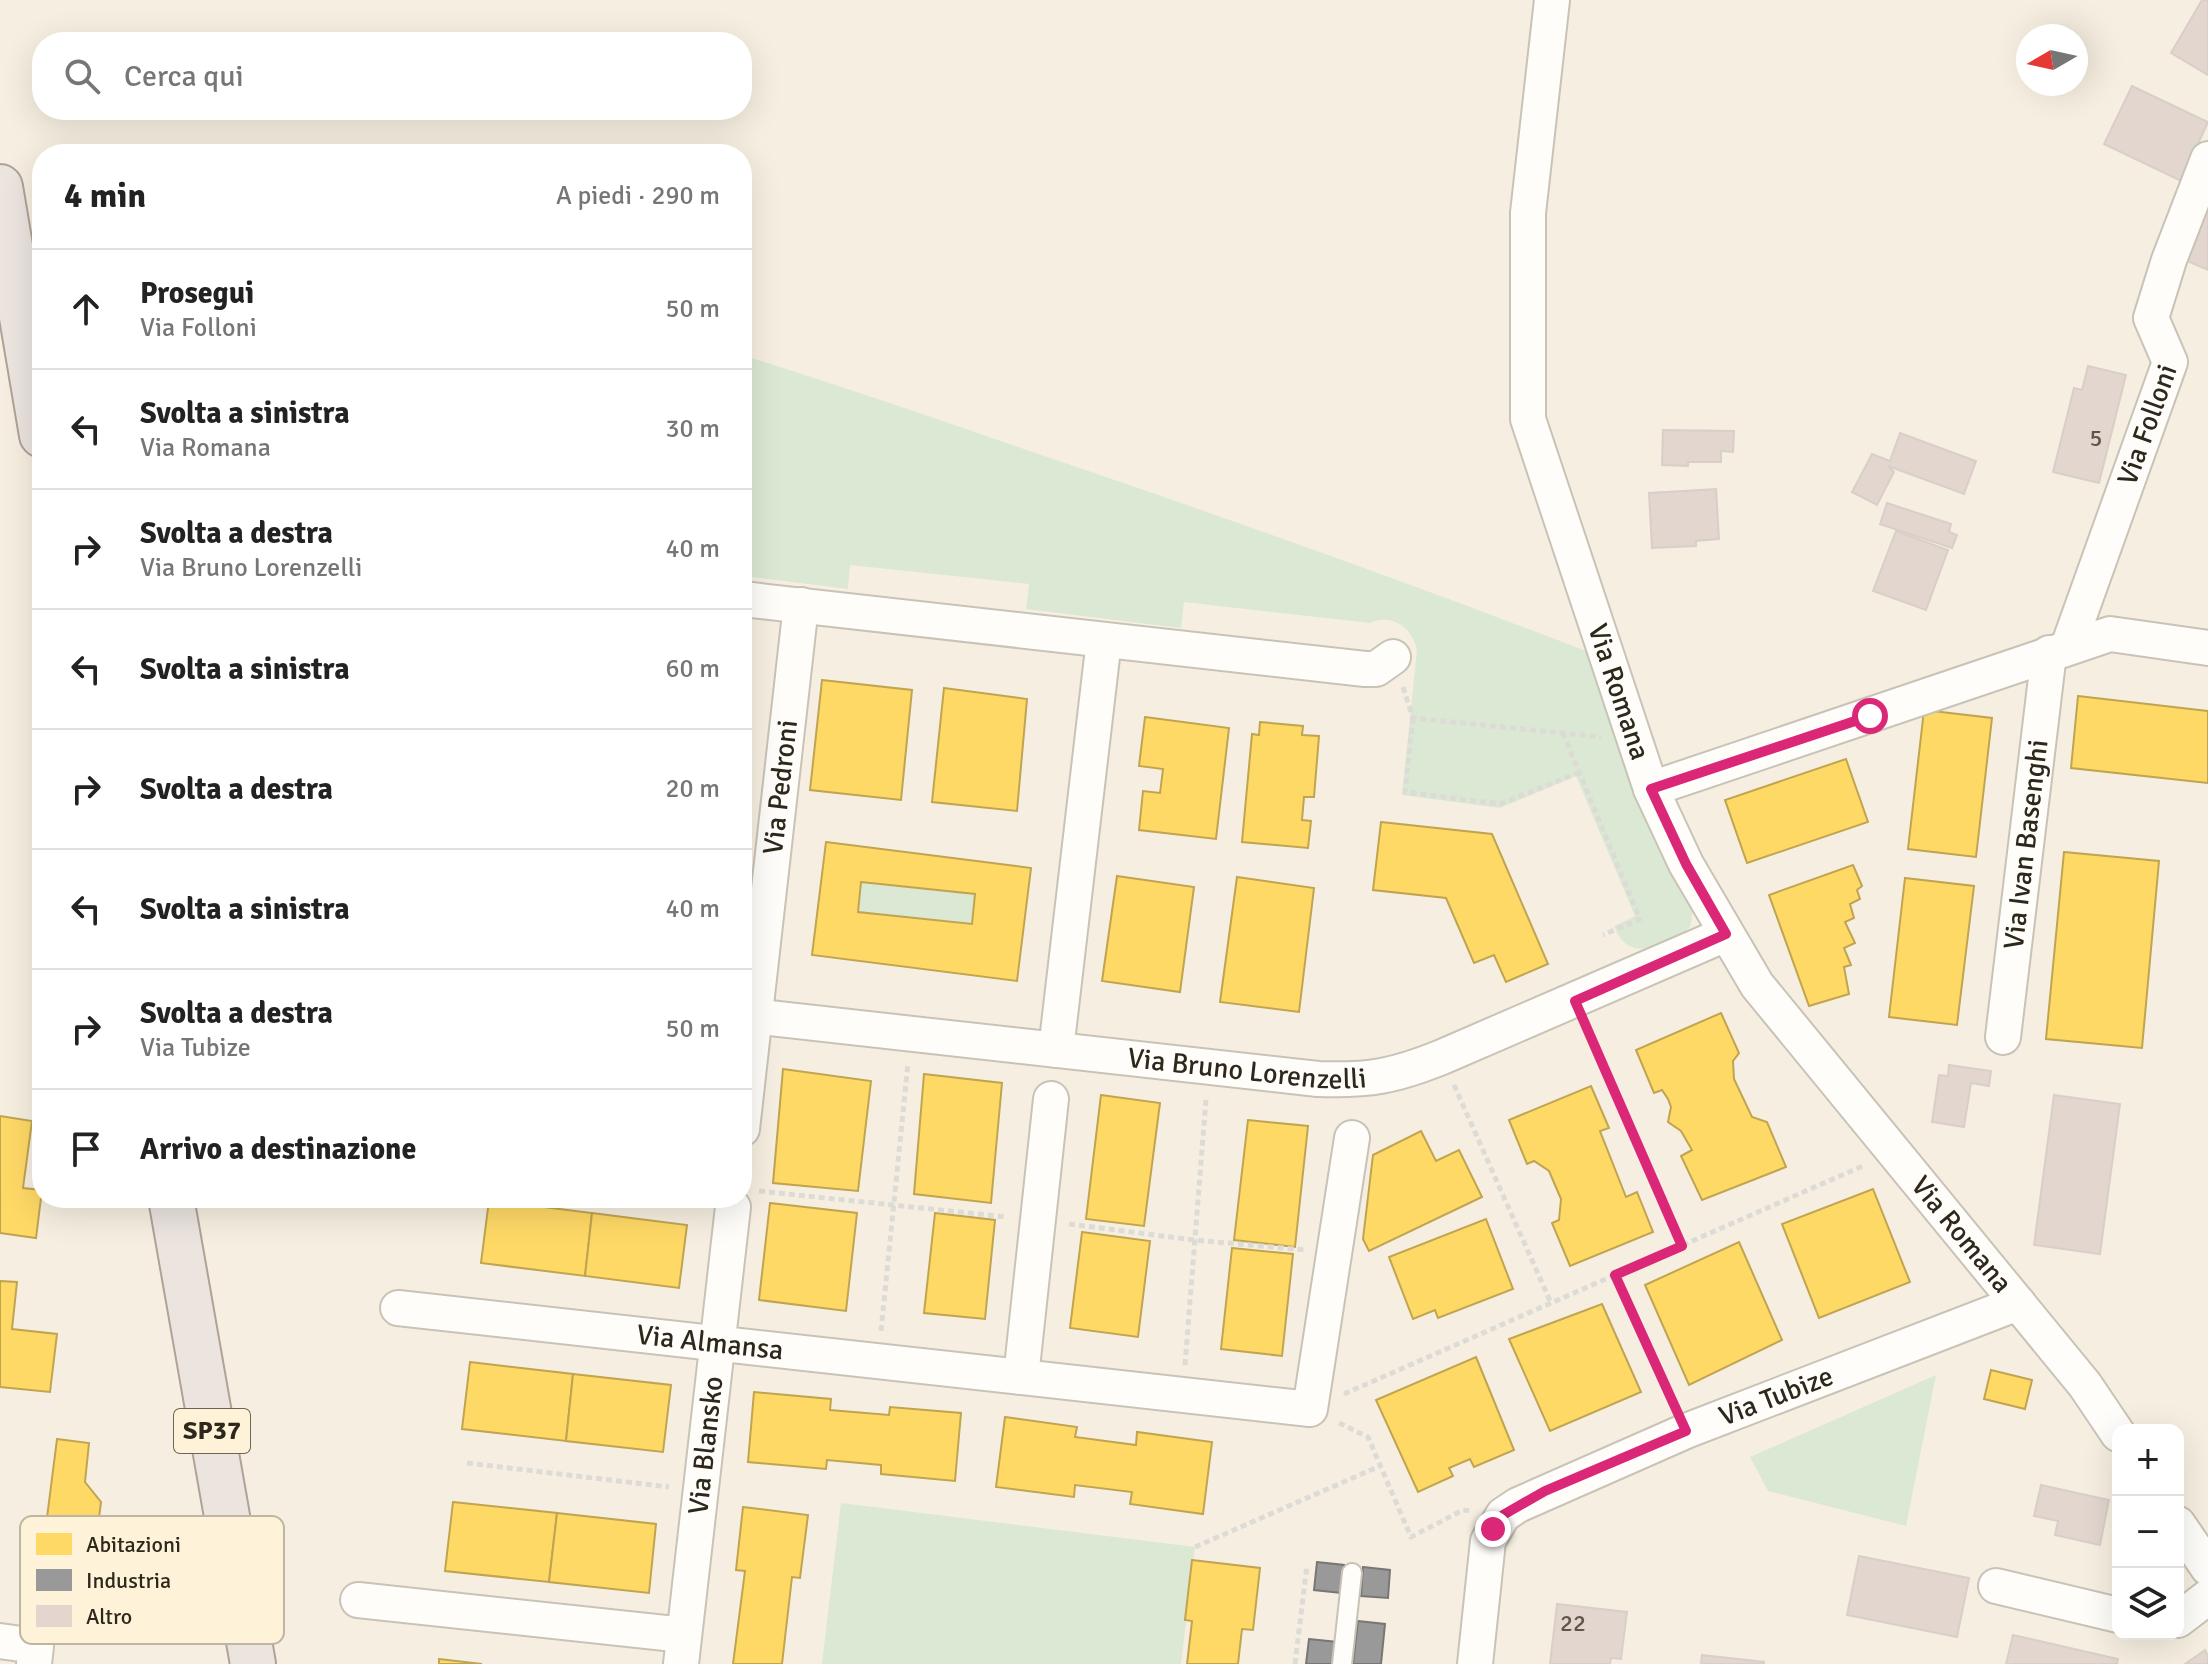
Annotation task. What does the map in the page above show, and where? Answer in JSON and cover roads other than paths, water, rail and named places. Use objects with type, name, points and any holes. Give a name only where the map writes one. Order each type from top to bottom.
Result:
[{"type":"main road","points":[[0,187],[32,376]]},
{"type":"main road","name":"SP37","points":[[173,1208],[227,1516]]},
{"type":"main road","name":"SP37","points":[[249,1644],[253,1664]]},
{"type":"street","name":"Via Romana","points":[[1552,0],[1528,213],[1528,419],[1651,789],[1686,864],[1772,1005],[2085,1385],[2112,1425]]},
{"type":"street","name":"Via Folloni","points":[[2059,650],[2170,362],[2151,318],[2169,260],[2208,159]]},
{"type":"street","points":[[752,600],[1365,669],[1376,669],[1393,657]]},
{"type":"street","name":"Via Pedroni","points":[[752,992],[801,605]]},
{"type":"street","points":[[1651,789],[2110,634],[2208,648]]},
{"type":"street","points":[[1056,1050],[1104,640]]},
{"type":"street","name":"Via Ivan Basenghi","points":[[2003,1037],[2059,650]]},
{"type":"street","name":"Via Bruno Lorenzelli","points":[[752,1016],[1318,1079],[1359,1080],[1410,1070],[1726,934]]},
{"type":"street","points":[[1021,1377],[1051,1099]]},
{"type":"street","name":"Via Almansa","points":[[398,1308],[1310,1409],[1352,1138]]},
{"type":"street","name":"Via Blansko","points":[[358,1600],[682,1650],[718,1344],[743,1208]]},
{"type":"street","name":"Via Tubize","points":[[1475,1664],[1484,1561],[1488,1541],[1503,1515],[1545,1491],[1686,1431],[2018,1303]]},
{"type":"street","points":[[2184,1533],[2208,1568]]},
{"type":"street","points":[[1996,1586],[2112,1614]]},
{"type":"street","points":[[2184,1615],[2208,1597]]},
{"type":"street","points":[[0,1641],[20,1644]]},
{"type":"street","points":[[22,1644],[36,1646],[34,1664]]},
{"type":"lane","points":[[1342,1664],[1352,1573]]}]
